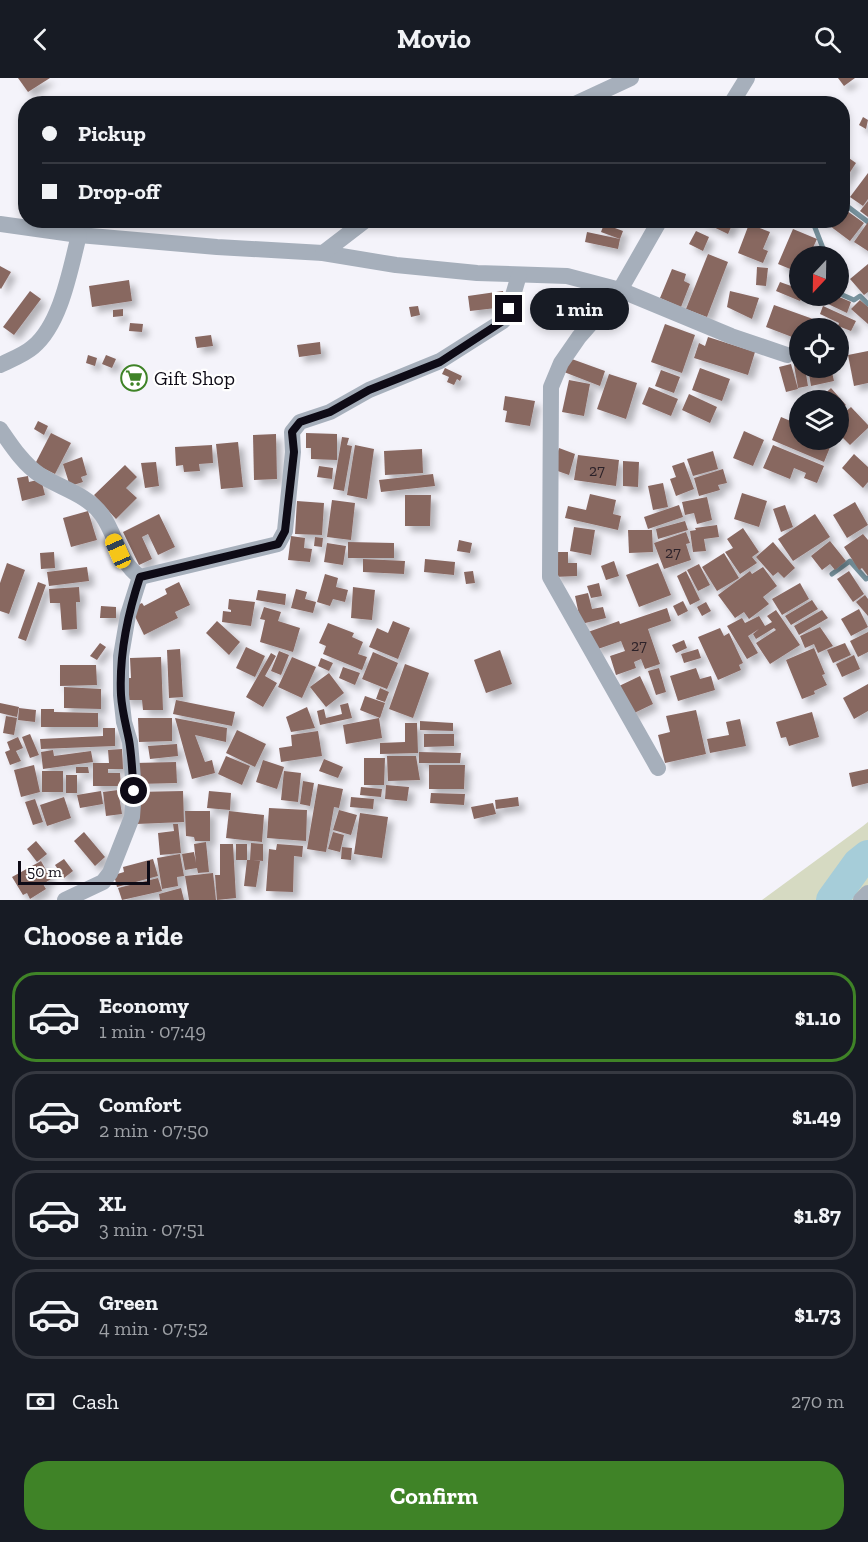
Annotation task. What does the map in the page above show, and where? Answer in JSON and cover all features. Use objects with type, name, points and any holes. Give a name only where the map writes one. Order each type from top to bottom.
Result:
[{"type":"street","points":[[592,96],[631,78]]},
{"type":"street","points":[[737,96],[747,78]]},
{"type":"street","points":[[0,224],[18,227]]},
{"type":"street","points":[[29,228],[217,248],[323,253],[396,265],[519,275],[567,276],[620,290],[731,336],[787,356]]},
{"type":"street","points":[[323,253],[356,228]]},
{"type":"street","points":[[655,228],[620,290],[579,337],[561,363],[551,387],[550,578],[658,768]]},
{"type":"street","points":[[0,366],[33,347],[51,325],[61,300],[79,235]]},
{"type":"street","points":[[140,577],[278,544],[285,531],[294,452],[292,432],[300,422],[330,412],[369,390],[440,362],[490,330],[503,321],[519,275]]},
{"type":"street","points":[[0,429],[38,474],[92,504],[103,516],[118,551],[131,570],[140,577]]},
{"type":"street","points":[[65,900],[103,882],[110,873],[132,817],[134,791],[130,742],[124,722],[121,695],[121,656],[128,615],[140,577]]},
{"type":"street","points":[[861,900],[868,893]]},
{"type":"green space","points":[[868,822],[868,900],[762,900],[863,826]]},
{"type":"building","points":[[18,78],[50,78],[28,92]]},
{"type":"building","points":[[838,78],[855,78],[844,86]]},
{"type":"building","points":[[863,117],[868,120],[866,129],[859,125]]},
{"type":"building","points":[[850,159],[856,163],[850,172]]},
{"type":"building","points":[[868,173],[868,199],[863,206],[850,197]]},
{"type":"building","points":[[868,201],[868,217],[860,211]]},
{"type":"building","points":[[850,213],[864,223],[850,241],[833,228],[850,228]]},
{"type":"building","points":[[868,222],[868,251],[854,242]]},
{"type":"building","points":[[602,228],[623,231],[620,239],[601,232]]},
{"type":"building","points":[[716,228],[731,228],[728,234]]},
{"type":"building","points":[[747,228],[760,228],[770,232],[763,249],[768,251],[763,263],[738,253]]},
{"type":"building","points":[[793,229],[817,239],[814,246],[789,246],[789,268],[778,264]]},
{"type":"building","points":[[696,231],[709,237],[703,251],[689,244]]},
{"type":"building","points":[[587,232],[620,239],[618,249],[585,242]]},
{"type":"building","points":[[708,254],[728,262],[707,317],[686,309]]},
{"type":"building","points":[[868,264],[868,292],[864,295],[850,279]]},
{"type":"building","points":[[0,266],[11,272],[1,289],[0,288]]},
{"type":"building","points":[[757,267],[768,268],[766,286],[756,285]]},
{"type":"building","points":[[672,269],[686,274],[684,281],[690,284],[681,307],[660,298]]},
{"type":"building","points":[[129,280],[132,301],[92,307],[89,286]]},
{"type":"building","points":[[780,282],[789,285],[789,296],[776,291]]},
{"type":"building","points":[[30,291],[41,299],[14,335],[3,327]]},
{"type":"building","points":[[503,291],[505,307],[470,311],[468,296]]},
{"type":"building","points":[[730,291],[759,298],[752,319],[727,307]]},
{"type":"building","points":[[860,300],[868,307],[868,324],[851,309]]},
{"type":"building","points":[[849,301],[851,302],[847,313],[832,306],[849,306]]},
{"type":"building","points":[[774,305],[810,318],[789,318],[789,336],[766,327]]},
{"type":"building","points":[[418,306],[420,315],[411,317],[409,307]]},
{"type":"building","points":[[823,306],[856,321],[851,331],[849,330],[849,318],[828,318],[820,314]]},
{"type":"building","points":[[123,309],[123,316],[113,317],[113,310]]},
{"type":"building","points":[[130,323],[143,324],[142,332],[129,331]]},
{"type":"building","points":[[665,324],[695,335],[682,373],[651,362]]},
{"type":"building","points":[[211,335],[213,346],[197,348],[195,337]]},
{"type":"building","points":[[708,337],[755,352],[748,375],[694,358],[699,343],[705,346]]},
{"type":"building","points":[[320,342],[321,354],[299,357],[297,345]]},
{"type":"building","points":[[868,351],[868,383],[854,386],[849,355]]},
{"type":"building","points":[[88,355],[97,358],[95,366],[86,363]]},
{"type":"building","points":[[106,355],[116,359],[112,368],[102,364]]},
{"type":"building","points":[[569,358],[605,371],[600,386],[564,372]]},
{"type":"building","points":[[789,364],[789,378],[795,378],[798,389],[786,392],[779,367]]},
{"type":"building","points":[[445,368],[462,376],[460,381],[457,379],[454,385],[447,382],[449,377],[442,374]]},
{"type":"building","points":[[700,368],[730,379],[722,401],[692,390]]},
{"type":"building","points":[[661,370],[680,377],[674,393],[655,386]]},
{"type":"building","points":[[609,374],[637,383],[626,419],[597,409]]},
{"type":"building","points":[[796,378],[807,378],[808,386],[798,388]]},
{"type":"building","points":[[810,378],[833,378],[834,381],[811,386]]},
{"type":"building","points":[[569,380],[590,384],[584,416],[562,412]]},
{"type":"building","points":[[649,387],[678,399],[671,416],[642,404]]},
{"type":"building","points":[[689,394],[717,407],[710,423],[682,410]]},
{"type":"building","points":[[505,396],[535,401],[530,426],[505,422],[507,411],[503,410]]},
{"type":"building","points":[[851,407],[868,425],[868,428],[850,445],[849,444],[849,409]]},
{"type":"building","points":[[781,417],[789,420],[789,447],[772,440]]},
{"type":"building","points":[[38,421],[48,426],[44,435],[34,429]]},
{"type":"building","points":[[744,431],[764,440],[753,466],[733,458]]},
{"type":"building","points":[[51,433],[71,443],[55,474],[35,464]]},
{"type":"building","points":[[306,433],[337,434],[337,460],[311,459],[311,448],[306,448]]},
{"type":"building","points":[[276,434],[277,479],[254,480],[253,435]]},
{"type":"building","points":[[342,437],[349,438],[347,445],[352,446],[344,491],[333,489]]},
{"type":"building","points":[[238,442],[243,487],[221,489],[216,444]]},
{"type":"building","points":[[212,445],[213,463],[199,464],[200,471],[184,472],[183,465],[176,466],[175,447]]},
{"type":"building","points":[[355,445],[374,449],[367,499],[347,495]]},
{"type":"building","points":[[773,445],[824,466],[817,483],[804,478],[806,473],[794,468],[790,479],[763,468]]},
{"type":"building","points":[[559,448],[575,454],[569,475],[552,469]]},
{"type":"building","points":[[422,449],[423,473],[385,475],[384,451]]},
{"type":"building","points":[[796,450],[829,450],[824,462]]},
{"type":"building","points":[[713,451],[718,469],[693,476],[687,459]]},
{"type":"building","points":[[854,454],[868,467],[868,482],[863,488],[842,468]]},
{"type":"building","points":[[578,455],[619,460],[616,486],[574,480]]},
{"type":"building","points":[[82,457],[87,475],[81,477],[83,482],[70,486],[63,464]]},
{"type":"building","points":[[623,461],[639,462],[638,487],[623,486]]},
{"type":"building","points":[[156,462],[159,486],[145,488],[141,463]]},
{"type":"building","points":[[684,462],[694,489],[676,496],[670,479],[676,477],[672,466]]},
{"type":"building","points":[[125,465],[137,477],[126,488],[137,498],[116,519],[94,495]]},
{"type":"building","points":[[319,466],[333,468],[332,479],[317,477]]},
{"type":"building","points":[[723,469],[727,483],[718,485],[720,490],[699,496],[694,478]]},
{"type":"building","points":[[433,474],[435,486],[381,492],[379,480]]},
{"type":"building","points":[[28,476],[29,482],[41,479],[45,495],[22,501],[17,478]]},
{"type":"building","points":[[663,483],[668,507],[653,510],[648,486]]},
{"type":"building","points":[[742,493],[767,501],[759,527],[734,519]]},
{"type":"building","points":[[590,494],[616,500],[613,514],[621,516],[618,530],[565,518],[568,506],[586,510]]},
{"type":"building","points":[[405,495],[431,495],[430,526],[405,526]]},
{"type":"building","points":[[707,497],[712,520],[697,524],[694,513],[685,515],[682,502]]},
{"type":"building","points":[[332,500],[355,503],[351,540],[327,537]]},
{"type":"building","points":[[297,501],[324,503],[322,535],[295,534]]},
{"type":"building","points":[[855,502],[868,525],[847,538],[833,515]]},
{"type":"building","points":[[679,505],[683,517],[648,529],[644,517]]},
{"type":"building","points":[[785,505],[793,527],[781,532],[773,509]]},
{"type":"building","points":[[88,511],[97,540],[71,547],[63,518]]},
{"type":"building","points":[[159,514],[175,547],[158,555],[148,534],[142,537],[152,559],[139,565],[123,532]]},
{"type":"building","points":[[815,514],[830,537],[793,561],[778,539]]},
{"type":"building","points":[[685,521],[688,530],[658,539],[656,529]]},
{"type":"building","points":[[717,525],[719,537],[704,539],[706,551],[693,552],[690,531],[696,530],[695,528]]},
{"type":"building","points":[[574,527],[595,530],[591,555],[570,551]]},
{"type":"building","points":[[743,528],[759,552],[752,557],[757,563],[740,574],[725,552],[733,548],[727,539]]},
{"type":"building","points":[[628,530],[652,530],[653,552],[629,553]]},
{"type":"building","points":[[686,532],[690,543],[686,544],[691,560],[664,569],[654,543]]},
{"type":"building","points":[[863,534],[868,540],[868,576],[862,568],[859,570],[844,547]]},
{"type":"building","points":[[291,536],[305,538],[304,548],[312,549],[310,562],[288,560]]},
{"type":"building","points":[[315,537],[323,538],[322,547],[314,546]]},
{"type":"building","points":[[459,540],[472,543],[470,553],[457,551]]},
{"type":"building","points":[[830,541],[846,561],[835,570],[830,564],[822,570],[811,556]]},
{"type":"building","points":[[348,542],[394,543],[394,558],[348,558]]},
{"type":"building","points":[[773,542],[795,568],[784,578],[778,572],[773,576],[756,557]]},
{"type":"building","points":[[327,543],[346,546],[343,565],[324,562]]},
{"type":"building","points":[[54,552],[55,568],[41,569],[40,553]]},
{"type":"building","points":[[554,552],[568,552],[568,563],[577,563],[577,576],[553,577]]},
{"type":"building","points":[[724,553],[739,578],[717,591],[702,567]]},
{"type":"building","points":[[363,559],[405,561],[404,574],[363,572]]},
{"type":"building","points":[[425,559],[455,562],[454,575],[424,572]]},
{"type":"building","points":[[614,561],[619,576],[606,580],[601,566]]},
{"type":"building","points":[[7,563],[25,570],[9,614],[0,611],[0,583]]},
{"type":"building","points":[[658,563],[671,595],[639,607],[626,575]]},
{"type":"building","points":[[699,564],[710,585],[698,591],[687,570]]},
{"type":"building","points":[[87,567],[89,581],[49,586],[47,572]]},
{"type":"building","points":[[763,567],[777,586],[763,597],[769,604],[749,619],[744,612],[735,618],[718,595],[750,571],[752,574]]},
{"type":"building","points":[[473,571],[475,583],[466,584],[464,572]]},
{"type":"building","points":[[686,571],[700,600],[690,605],[677,576]]},
{"type":"building","points":[[849,571],[864,594],[853,602],[837,579]]},
{"type":"building","points":[[325,574],[338,578],[336,587],[348,590],[345,602],[333,599],[330,606],[317,602]]},
{"type":"building","points":[[38,582],[46,585],[26,641],[18,638]]},
{"type":"building","points":[[179,582],[190,605],[175,612],[178,618],[144,635],[131,608],[142,603],[144,606],[167,594],[165,589]]},
{"type":"building","points":[[599,583],[602,596],[591,598],[587,586]]},
{"type":"building","points":[[800,583],[809,599],[782,615],[772,599]]},
{"type":"building","points":[[79,587],[80,602],[76,602],[77,629],[62,630],[60,603],[50,603],[49,589]]},
{"type":"building","points":[[353,587],[375,590],[372,620],[351,618]]},
{"type":"building","points":[[296,589],[307,592],[305,599],[316,602],[313,613],[291,608]]},
{"type":"building","points":[[258,590],[286,594],[285,605],[256,600]]},
{"type":"building","points":[[588,593],[592,609],[603,607],[606,618],[581,624],[575,596]]},
{"type":"building","points":[[865,595],[868,599],[868,616],[856,602]]},
{"type":"building","points":[[229,599],[255,602],[251,626],[222,622],[223,611],[231,612],[228,609]]},
{"type":"building","points":[[812,600],[818,609],[791,625],[785,616]]},
{"type":"building","points":[[683,601],[688,611],[678,616],[673,606]]},
{"type":"building","points":[[706,602],[711,611],[702,616],[697,607]]},
{"type":"building","points":[[101,606],[116,607],[116,618],[100,618]]},
{"type":"building","points":[[264,607],[281,612],[278,621],[300,628],[293,652],[260,642],[265,620],[260,619]]},
{"type":"building","points":[[667,608],[671,621],[648,629],[660,664],[645,669],[641,659],[634,662],[636,668],[616,675],[610,656],[625,651],[621,641],[595,650],[588,632]]},
{"type":"building","points":[[859,609],[868,627],[851,636],[841,619]]},
{"type":"building","points":[[776,610],[800,645],[770,664],[756,643],[776,630],[774,628],[756,639],[753,634],[759,629],[748,636],[758,653],[747,659],[727,626],[742,618],[745,623],[759,616],[765,626],[772,622],[767,616]]},
{"type":"building","points":[[822,610],[828,618],[799,635],[794,626]]},
{"type":"building","points":[[217,621],[240,642],[229,655],[206,633]]},
{"type":"building","points":[[393,621],[410,628],[398,659],[369,647],[377,628],[388,633]]},
{"type":"building","points":[[328,623],[354,633],[352,637],[363,642],[358,654],[367,657],[362,670],[323,654],[326,646],[319,643]]},
{"type":"building","points":[[820,627],[833,646],[818,653],[814,644],[805,648],[800,636]]},
{"type":"building","points":[[720,628],[724,636],[729,633],[743,663],[739,665],[741,670],[718,680],[698,637]]},
{"type":"building","points":[[868,632],[868,652],[858,657],[850,641]]},
{"type":"building","points":[[684,640],[687,648],[676,653],[672,645]]},
{"type":"building","points":[[100,643],[106,647],[97,660],[90,656]]},
{"type":"building","points":[[845,643],[851,655],[833,663],[827,650]]},
{"type":"building","points":[[246,647],[265,656],[255,677],[236,668]]},
{"type":"building","points":[[814,648],[827,685],[814,691],[815,694],[802,699],[786,660]]},
{"type":"building","points":[[180,649],[183,697],[169,698],[167,650]]},
{"type":"building","points":[[698,649],[701,658],[684,663],[681,654]]},
{"type":"building","points":[[500,650],[512,684],[486,693],[474,660]]},
{"type":"building","points":[[279,651],[289,655],[281,675],[271,671]]},
{"type":"building","points":[[373,652],[398,663],[387,689],[362,679]]},
{"type":"building","points":[[271,653],[276,656],[265,676],[277,683],[263,707],[246,697]]},
{"type":"building","points":[[854,655],[860,669],[842,677],[836,664]]},
{"type":"building","points":[[161,657],[163,710],[143,710],[142,700],[124,700],[123,678],[131,678],[130,658]]},
{"type":"building","points":[[292,657],[316,667],[302,698],[278,687]]},
{"type":"building","points":[[321,658],[333,663],[329,671],[318,666]]},
{"type":"building","points":[[405,664],[429,673],[413,718],[389,709]]},
{"type":"building","points":[[60,665],[96,665],[97,685],[60,686]]},
{"type":"building","points":[[343,667],[360,673],[355,685],[339,678]]},
{"type":"building","points":[[659,668],[666,692],[656,695],[648,671]]},
{"type":"building","points":[[696,668],[700,679],[711,676],[715,690],[678,701],[670,676]]},
{"type":"building","points":[[329,673],[344,693],[326,707],[310,687]]},
{"type":"building","points":[[640,676],[653,704],[630,715],[617,687]]},
{"type":"building","points":[[868,684],[868,711],[854,719],[843,698]]},
{"type":"building","points":[[64,687],[101,689],[101,709],[64,708]]},
{"type":"building","points":[[380,688],[389,692],[385,702],[376,699]]},
{"type":"building","points":[[365,696],[385,703],[380,718],[360,710]]},
{"type":"building","points":[[176,700],[235,712],[232,726],[173,714]]},
{"type":"building","points":[[0,703],[19,707],[17,717],[0,713]]},
{"type":"building","points":[[348,703],[352,718],[320,725],[317,711],[324,709],[326,718],[342,714],[340,705]]},
{"type":"building","points":[[307,707],[315,728],[291,732],[286,717]]},
{"type":"building","points":[[19,708],[36,710],[35,722],[18,720]]},
{"type":"building","points":[[41,709],[54,709],[54,712],[98,713],[98,727],[41,727]]},
{"type":"building","points":[[696,710],[706,754],[665,763],[658,735],[670,732],[666,716]]},
{"type":"building","points":[[812,712],[819,737],[789,746],[786,737],[781,738],[776,722]]},
{"type":"building","points":[[6,716],[17,718],[14,735],[3,733]]},
{"type":"building","points":[[138,718],[172,718],[172,741],[139,742]]},
{"type":"building","points":[[175,718],[227,728],[226,742],[195,735],[205,762],[212,760],[215,773],[192,779]]},
{"type":"building","points":[[379,718],[382,738],[346,744],[343,725]]},
{"type":"building","points":[[740,719],[746,746],[710,753],[707,739],[729,735],[726,722]]},
{"type":"building","points":[[420,721],[453,723],[453,731],[420,730]]},
{"type":"building","points":[[405,723],[417,723],[418,753],[380,754],[380,743],[405,742]]},
{"type":"building","points":[[103,728],[115,728],[115,746],[41,749],[40,739],[103,736]]},
{"type":"building","points":[[237,730],[266,744],[255,767],[226,753]]},
{"type":"building","points":[[318,731],[322,756],[281,762],[279,748],[292,746],[291,735]]},
{"type":"building","points":[[30,734],[39,755],[30,758],[22,737]]},
{"type":"building","points":[[424,734],[454,734],[454,746],[424,747]]},
{"type":"building","points":[[18,737],[23,748],[16,751],[21,761],[10,765],[5,752],[10,750],[7,742]]},
{"type":"building","points":[[177,744],[178,756],[150,759],[148,746]]},
{"type":"building","points":[[122,749],[123,769],[108,769],[108,773],[120,773],[121,786],[93,786],[93,763],[109,763],[108,750]]},
{"type":"building","points":[[53,750],[54,756],[91,751],[93,762],[43,769],[41,752]]},
{"type":"building","points":[[419,752],[461,753],[460,763],[419,763]]},
{"type":"building","points":[[226,756],[250,766],[242,785],[218,774]]},
{"type":"building","points":[[387,756],[416,756],[420,780],[388,781]]},
{"type":"building","points":[[364,758],[385,758],[384,785],[364,785]]},
{"type":"building","points":[[324,759],[343,767],[338,778],[319,771]]},
{"type":"building","points":[[263,760],[284,767],[277,789],[256,782]]},
{"type":"building","points":[[176,762],[177,783],[136,784],[135,763]]},
{"type":"building","points":[[34,765],[40,792],[21,797],[14,770]]},
{"type":"building","points":[[429,765],[465,765],[464,789],[429,789]]},
{"type":"building","points":[[76,767],[88,767],[89,773],[76,773]]},
{"type":"building","points":[[868,769],[868,783],[852,787],[849,773]]},
{"type":"building","points":[[42,771],[63,771],[63,792],[42,792]]},
{"type":"building","points":[[284,771],[301,773],[298,802],[281,800]]},
{"type":"building","points":[[66,775],[77,775],[77,793],[66,793]]},
{"type":"building","points":[[303,781],[314,783],[310,806],[300,804]]},
{"type":"building","points":[[318,784],[343,789],[339,808],[334,807],[326,852],[307,849]]},
{"type":"building","points":[[386,785],[409,787],[407,801],[385,799]]},
{"type":"building","points":[[361,787],[382,789],[381,797],[360,795]]},
{"type":"building","points":[[118,790],[122,814],[106,816],[103,792]]},
{"type":"building","points":[[101,791],[103,804],[80,808],[77,795]]},
{"type":"building","points":[[183,791],[184,822],[136,824],[135,792]]},
{"type":"building","points":[[209,791],[231,793],[230,810],[207,808]]},
{"type":"building","points":[[431,793],[465,794],[464,805],[430,803]]},
{"type":"building","points":[[64,797],[71,818],[47,826],[40,805]]},
{"type":"building","points":[[351,797],[374,799],[373,809],[350,807]]},
{"type":"building","points":[[518,797],[519,806],[496,809],[495,800]]},
{"type":"building","points":[[35,799],[43,822],[33,825],[25,802]]},
{"type":"building","points":[[493,803],[496,814],[474,819],[471,807]]},
{"type":"building","points":[[269,808],[307,810],[306,841],[267,838]]},
{"type":"building","points":[[339,810],[357,815],[351,835],[333,830]]},
{"type":"building","points":[[185,811],[210,811],[210,841],[195,841],[194,837],[186,836]]},
{"type":"building","points":[[229,811],[264,815],[262,842],[226,838]]},
{"type":"building","points":[[360,813],[388,817],[382,858],[354,854]]},
{"type":"building","points":[[173,824],[178,824],[181,853],[160,855],[158,833],[174,831]]},
{"type":"building","points":[[84,832],[105,857],[95,866],[74,841]]},
{"type":"building","points":[[333,832],[344,835],[340,852],[328,849]]},
{"type":"building","points":[[36,841],[47,854],[37,862],[27,849]]},
{"type":"building","points":[[206,842],[209,872],[198,873],[197,868],[185,870],[182,854],[194,852],[196,863],[194,844]]},
{"type":"building","points":[[251,843],[263,844],[263,861],[253,860],[260,861],[256,887],[244,886]]},
{"type":"building","points":[[220,844],[233,844],[236,898],[217,900],[215,875],[220,875]]},
{"type":"building","points":[[236,844],[247,844],[247,860],[236,860]]},
{"type":"building","points":[[277,844],[303,846],[302,857],[294,856],[293,892],[266,891],[269,849],[276,850]]},
{"type":"building","points":[[342,847],[352,848],[351,860],[341,859]]},
{"type":"building","points":[[180,854],[184,876],[177,877],[178,886],[162,889],[157,858]]},
{"type":"building","points":[[64,859],[73,871],[64,878],[55,865]]},
{"type":"building","points":[[153,859],[158,876],[117,887],[114,875],[124,872],[123,867]]},
{"type":"building","points":[[41,861],[51,879],[43,884],[46,889],[30,899],[27,893],[23,895],[12,877]]},
{"type":"building","points":[[213,873],[216,900],[189,900],[185,876]]},
{"type":"building","points":[[158,878],[162,891],[122,900],[118,888]]},
{"type":"building","points":[[181,888],[184,900],[160,900],[159,894]]},
{"type":"waterway","points":[[850,208],[868,222]]},
{"type":"waterway","points":[[815,228],[822,246]]},
{"type":"waterway","points":[[849,298],[854,300],[860,296],[868,304]]},
{"type":"waterway","points":[[832,574],[850,561],[866,579],[868,578]]},
{"type":"waterway","points":[[832,900],[858,864],[868,856]]},
{"type":"place","name":"Gift Shop","points":[[134,378]]},
{"type":"route","points":[[134,791],[130,742],[124,722],[121,695],[121,656],[128,615],[140,577],[278,544],[285,531],[294,452],[292,432],[300,422],[330,412],[369,390],[440,362],[503,321],[509,309]]}]
